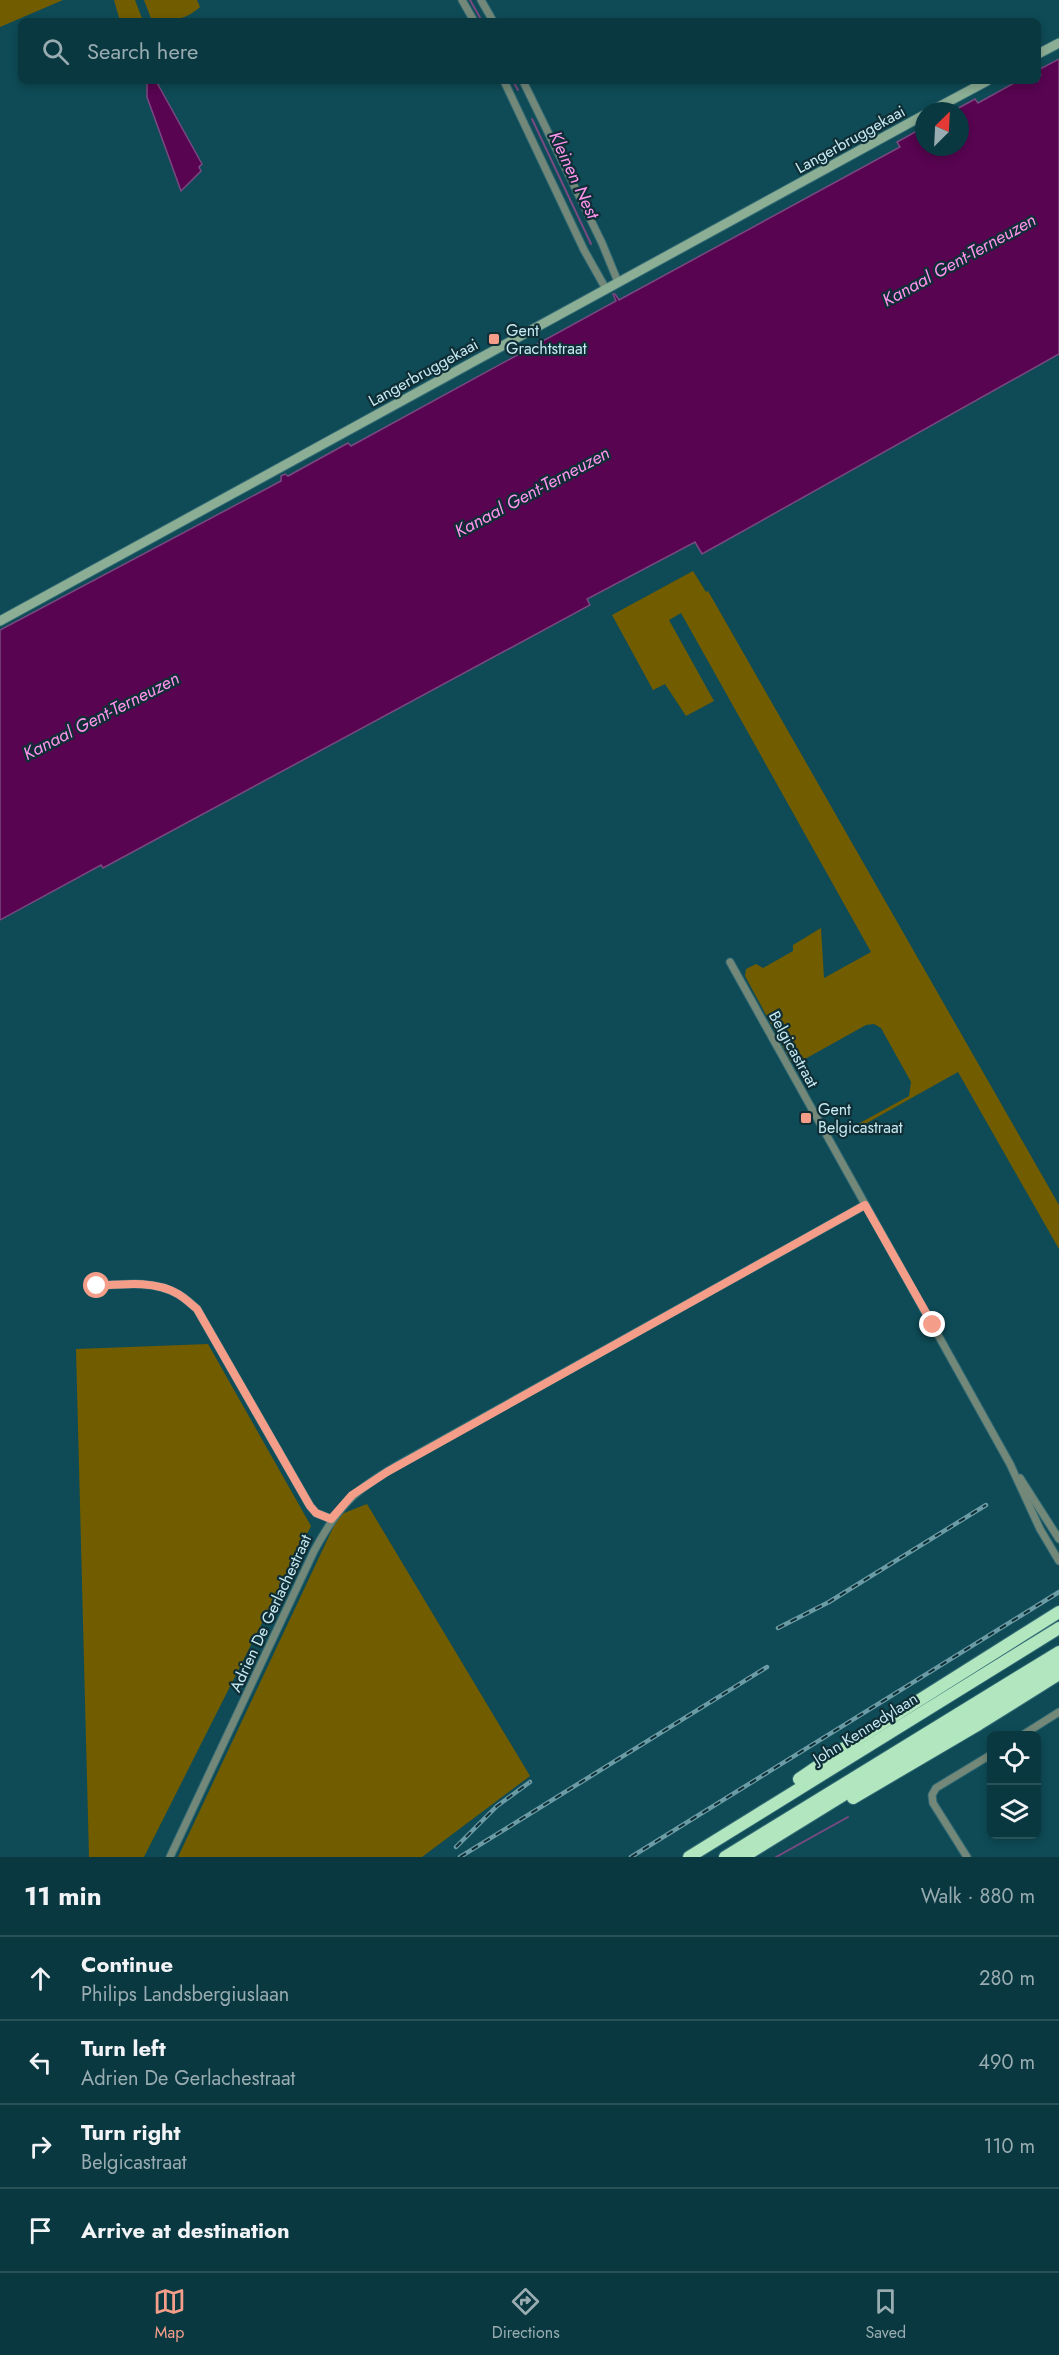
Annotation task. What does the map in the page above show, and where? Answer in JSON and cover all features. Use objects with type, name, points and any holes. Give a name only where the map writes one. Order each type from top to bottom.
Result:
[{"type":"highway","points":[[734,1829],[856,1740],[1059,1612]]},
{"type":"highway","name":"John Kennedylaan","points":[[689,1857],[1059,1628]]},
{"type":"highway","points":[[725,1857],[1059,1652]]},
{"type":"highway","points":[[743,1857],[1059,1662]]},
{"type":"highway","points":[[747,1857],[881,1783],[1059,1674]]},
{"type":"main road","points":[[1041,52],[1059,43]]},
{"type":"main road","name":"Langerbruggekaai","points":[[948,102],[981,84]]},
{"type":"main road","name":"Langerbruggekaai","points":[[0,621],[915,120]]},
{"type":"street","points":[[462,0],[472,18]]},
{"type":"street","points":[[481,0],[491,18]]},
{"type":"street","points":[[505,84],[584,250],[606,289]]},
{"type":"street","points":[[524,84],[602,243],[618,282]]},
{"type":"street","name":"Belgicastraat","points":[[730,962],[1010,1464],[1059,1561]]},
{"type":"street","name":"Adrien De Gerlachestraat","points":[[170,1857],[314,1551],[331,1519],[352,1495],[387,1472],[865,1205]]},
{"type":"street","points":[[97,1286],[145,1284],[159,1287],[177,1293],[197,1309],[310,1506],[316,1513],[331,1519]]},
{"type":"street","name":"Belgicastraat","points":[[1010,1464],[1058,1538]]},
{"type":"street","points":[[1029,1731],[1059,1712]]},
{"type":"street","points":[[967,1857],[933,1803],[932,1795],[936,1788],[987,1757]]},
{"type":"shaded area","points":[[0,0],[63,0],[18,18],[0,27]]},
{"type":"shaded area","points":[[114,0],[135,0],[142,18],[119,18]]},
{"type":"shaded area","points":[[144,0],[197,0],[200,7],[181,18],[151,18]]},
{"type":"shaded area","points":[[693,571],[706,592],[708,591],[1059,1205],[1059,1249],[958,1072],[840,1138],[838,1135],[909,1096],[911,1082],[881,1028],[874,1024],[866,1025],[796,1064],[791,1061],[745,976],[746,969],[756,964],[763,968],[793,951],[793,945],[821,928],[824,978],[871,952],[681,613],[669,620],[714,701],[686,716],[665,684],[653,690],[612,615]]},
{"type":"shaded area","points":[[208,1344],[311,1526],[144,1857],[89,1857],[76,1349]]},
{"type":"shaded area","points":[[367,1504],[530,1776],[422,1857],[178,1857],[339,1515]]},
{"type":"water","name":"Kanaal Gent-Terneuzen","points":[[1059,59],[1059,354],[702,554],[695,542],[587,599],[590,605],[103,868],[101,865],[0,920],[0,630],[281,481],[281,476],[285,474],[288,476],[348,443],[351,446],[616,301],[613,294],[619,300],[900,147],[897,142],[915,132],[915,156],[969,156],[969,102],[975,99],[978,103],[1013,84],[1041,84],[1041,68]]},
{"type":"water","points":[[147,84],[158,84],[202,164],[199,167],[201,171],[181,191],[147,97]]},
{"type":"waterway","name":"Kleinen Nest","points":[[470,0],[480,18]]},
{"type":"waterway","name":"Kleinen Nest","points":[[515,84],[518,90]]},
{"type":"waterway","name":"Kleinen Nest","points":[[532,119],[591,244]]},
{"type":"waterway","points":[[776,1857],[848,1817]]},
{"type":"railway","points":[[778,1628],[829,1602],[986,1505]]},
{"type":"railway","points":[[631,1857],[1059,1592]]},
{"type":"railway","points":[[460,1857],[767,1667]]},
{"type":"railway","points":[[456,1847],[497,1806],[530,1782]]},
{"type":"place","name":"Gent Grachtstraat","points":[[494,339]]},
{"type":"place","name":"Gent Belgicastraat","points":[[806,1118]]},
{"type":"route","points":[[97,1286],[145,1284],[159,1287],[177,1293],[197,1309],[310,1506],[316,1513],[331,1519],[352,1495],[387,1472],[865,1205],[933,1325]]}]
